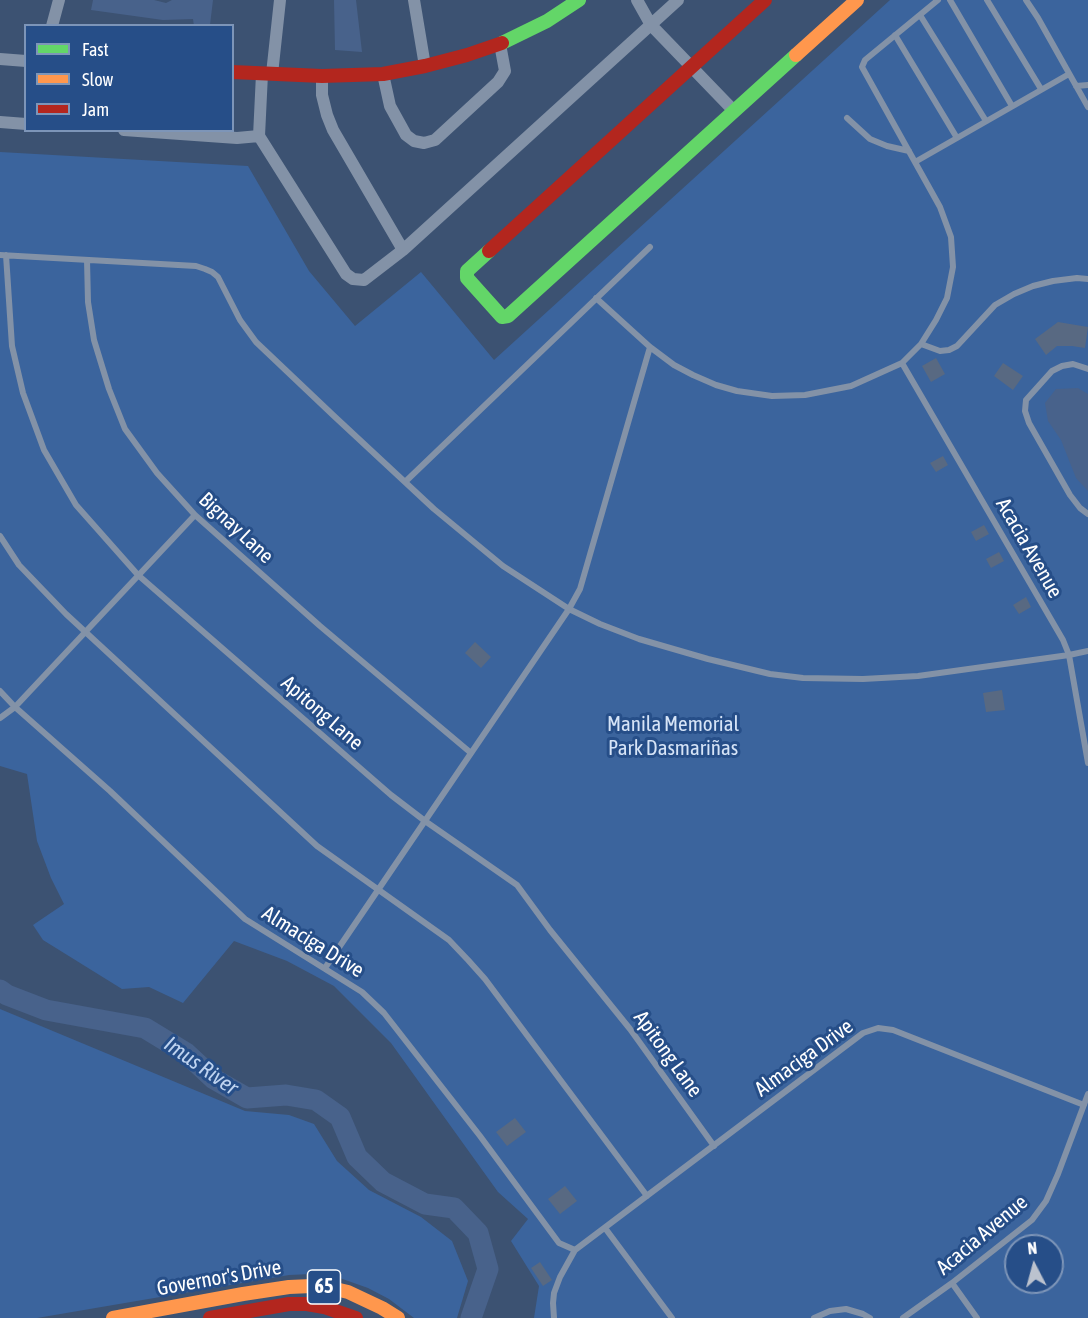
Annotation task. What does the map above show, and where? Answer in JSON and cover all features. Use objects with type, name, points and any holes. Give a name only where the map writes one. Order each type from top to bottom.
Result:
[{"type":"main road","points":[[234,72],[322,76],[383,74],[425,66],[500,44],[547,21],[579,0]]},
{"type":"main road","points":[[765,0],[467,271],[467,278],[502,317],[508,316],[856,0]]},
{"type":"main road","name":"Governor's Drive","points":[[113,1318],[243,1294],[312,1286],[348,1292],[398,1318]]},
{"type":"main road","name":"Governor's Drive","points":[[210,1318],[289,1304],[324,1307],[356,1318]]},
{"type":"street","points":[[53,24],[59,0]]},
{"type":"street","points":[[280,0],[259,136],[346,274],[353,279],[364,280],[403,250],[678,0]]},
{"type":"street","points":[[414,0],[425,66]]},
{"type":"street","points":[[637,0],[651,25],[735,111]]},
{"type":"street","points":[[383,74],[390,106],[406,135],[414,141],[424,143],[435,140],[498,82],[505,70],[500,44]]},
{"type":"street","points":[[0,59],[24,61]]},
{"type":"street","points":[[322,76],[322,95],[333,130],[403,250]]},
{"type":"street","points":[[0,122],[24,124]]},
{"type":"street","points":[[152,132],[237,138],[259,136]]},
{"type":"lane","points":[[596,298],[650,347],[674,365],[716,385],[737,391],[772,396],[805,396],[851,386],[902,363],[921,344],[947,298],[953,267],[951,237],[940,207],[862,67],[865,60],[938,0]]},
{"type":"lane","points":[[950,0],[1012,106]]},
{"type":"lane","points":[[987,0],[1041,89]]},
{"type":"lane","points":[[1026,0],[1088,107]]},
{"type":"lane","points":[[920,15],[986,121]]},
{"type":"lane","points":[[895,35],[957,138]]},
{"type":"lane","points":[[915,162],[1068,74]]},
{"type":"lane","points":[[1076,86],[1088,85]]},
{"type":"lane","points":[[847,118],[870,139],[909,151]]},
{"type":"lane","points":[[405,482],[650,247]]},
{"type":"lane","points":[[3,255],[196,266],[212,272],[218,277],[240,320],[256,342],[434,509],[503,566],[569,609],[639,639],[770,674],[803,678],[863,679],[918,676],[1088,651]]},
{"type":"lane","name":"Apitong Lane","points":[[3,255],[12,346],[23,393],[44,450],[76,505],[138,575],[391,795],[517,885],[550,930],[630,1029],[714,1146]]},
{"type":"lane","name":"Bignay Lane","points":[[87,260],[88,302],[94,340],[109,389],[125,429],[157,473],[195,515],[320,626],[471,753]]},
{"type":"lane","points":[[921,344],[940,351],[949,350],[957,346],[995,305],[1014,294],[1053,280],[1088,279]]},
{"type":"lane","points":[[325,968],[569,609],[580,589],[650,347]]},
{"type":"lane","name":"Acacia Avenue","points":[[902,363],[1063,640],[1069,655],[1088,763]]},
{"type":"lane","points":[[1088,369],[1073,364],[1052,371],[1026,400],[1024,411],[1070,495],[1088,514]]},
{"type":"lane","points":[[0,718],[15,707],[195,515]]},
{"type":"lane","points":[[0,536],[19,565],[66,614],[317,846],[449,940],[485,980],[647,1196]]},
{"type":"lane","name":"Almaciga Drive","points":[[0,691],[15,707],[110,790],[244,919],[362,992],[384,1013],[560,1243],[574,1250]]},
{"type":"lane","name":"Almaciga Drive","points":[[554,1318],[554,1293],[574,1250],[863,1033],[878,1028],[893,1030],[1084,1105]]},
{"type":"lane","name":"Acacia Avenue","points":[[903,1318],[1032,1220],[1050,1192],[1088,1094]]},
{"type":"lane","points":[[605,1228],[672,1318]]},
{"type":"lane","points":[[952,1283],[977,1318]]},
{"type":"lane","points":[[814,1318],[830,1311],[846,1309],[870,1318]]},
{"type":"green space","name":"Manila Memorial Park Dasmariñas","points":[[890,0],[1088,0],[1088,1318],[534,1318],[539,1286],[511,1241],[528,1219],[498,1192],[391,1043],[334,986],[287,961],[234,941],[183,1003],[149,987],[122,989],[43,940],[33,925],[64,904],[37,841],[27,774],[0,766],[0,152],[248,166],[309,271],[355,326],[421,272],[494,360]]},
{"type":"green space","points":[[0,1009],[245,1111],[289,1115],[314,1124],[337,1161],[369,1190],[421,1217],[452,1241],[468,1281],[457,1318],[414,1318],[389,1299],[368,1288],[334,1276],[311,1274],[289,1275],[37,1318],[0,1318]]},
{"type":"shaded area","points":[[93,0],[154,0],[166,3],[172,0],[213,0],[210,24],[194,24],[193,19],[163,20],[91,10]]},
{"type":"shaded area","points":[[334,0],[356,0],[362,52],[335,50]]},
{"type":"shaded area","points":[[1078,388],[1088,394],[1088,491],[1076,478],[1061,440],[1048,421],[1045,403],[1056,389]]},
{"type":"building","points":[[1058,322],[1088,327],[1085,348],[1057,346],[1046,355],[1035,339]]},
{"type":"building","points":[[936,358],[945,374],[931,382],[922,366]]},
{"type":"building","points":[[1003,363],[1023,376],[1013,390],[994,376]]},
{"type":"building","points":[[943,456],[948,465],[936,472],[930,463]]},
{"type":"building","points":[[984,525],[989,534],[976,541],[971,532]]},
{"type":"building","points":[[999,552],[1004,561],[991,568],[986,559]]},
{"type":"building","points":[[1026,597],[1031,607],[1019,614],[1013,605]]},
{"type":"building","points":[[475,642],[491,657],[481,668],[465,653]]},
{"type":"building","points":[[1002,690],[1005,710],[986,712],[983,693]]},
{"type":"building","points":[[515,1118],[526,1132],[507,1146],[496,1132]]},
{"type":"building","points":[[565,1186],[577,1201],[560,1214],[548,1199]]},
{"type":"building","points":[[540,1262],[552,1280],[543,1286],[531,1268]]},
{"type":"waterway","name":"Imus River","points":[[0,990],[46,1010],[145,1028],[186,1053],[214,1079],[247,1098],[286,1095],[316,1100],[340,1117],[357,1157],[383,1182],[425,1204],[454,1208],[478,1233],[488,1269],[471,1318]]},
{"type":"traffic: fast","points":[[502,43],[547,21],[579,0]]},
{"type":"traffic: fast","points":[[489,251],[467,271],[467,278],[502,317],[508,316],[796,55]]},
{"type":"traffic: slow","points":[[796,55],[857,0]]},
{"type":"traffic: slow","points":[[113,1318],[243,1294],[312,1286],[348,1292],[398,1318]]},
{"type":"traffic: jam","points":[[489,251],[765,0]]},
{"type":"traffic: jam","points":[[234,72],[322,76],[383,74],[425,66],[502,43]]},
{"type":"traffic: jam","points":[[210,1318],[289,1304],[324,1307],[356,1318]]}]
